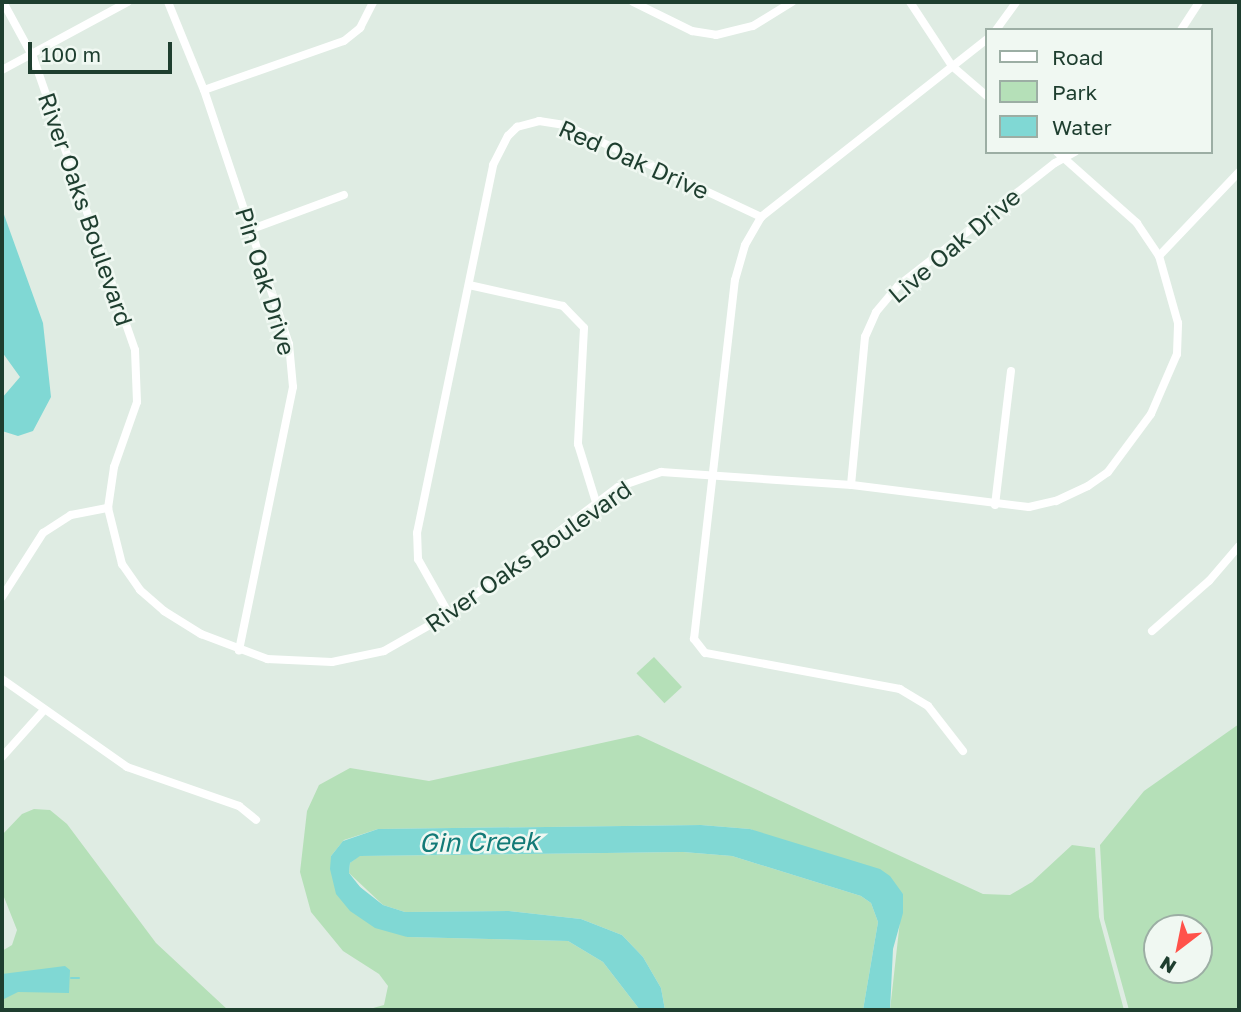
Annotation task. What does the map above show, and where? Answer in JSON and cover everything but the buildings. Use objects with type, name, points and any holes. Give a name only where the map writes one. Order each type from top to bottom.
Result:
[{"type":"street","name":"River Oaks Boulevard","points":[[3,2],[33,57],[138,367],[137,402],[114,467],[108,508],[122,564],[140,590],[201,634],[239,651],[267,659],[332,663],[384,651],[449,614],[596,502],[638,478],[661,472],[711,472],[851,485],[995,505],[1029,507],[1056,501],[1088,486],[1108,472],[1152,414],[1177,354],[1172,290],[1159,256],[1129,215],[1061,155]]},
{"type":"street","points":[[2,70],[33,57],[128,2]]},
{"type":"street","name":"Pin Oak Drive","points":[[168,2],[204,90],[289,344],[293,387],[239,651]]},
{"type":"street","points":[[204,90],[344,41],[360,28],[373,2]]},
{"type":"street","points":[[633,2],[692,32],[716,35],[753,26],[792,2]]},
{"type":"street","points":[[910,2],[952,66],[986,95]]},
{"type":"street","points":[[997,28],[1016,2]]},
{"type":"street","points":[[1182,28],[1199,2]]},
{"type":"street","points":[[963,751],[928,706],[900,689],[705,653],[697,648],[694,639],[735,280],[745,245],[761,217],[986,40]]},
{"type":"street","name":"Red Oak Drive","points":[[449,614],[418,559],[417,533],[496,155],[508,136],[527,123],[565,125],[761,217]]},
{"type":"street","name":"Live Oak Drive","points":[[851,485],[866,337],[876,312],[898,286],[1061,155]]},
{"type":"street","points":[[1159,256],[1239,172]]},
{"type":"street","points":[[252,229],[344,195]]},
{"type":"street","points":[[469,285],[563,306],[584,328],[578,444],[596,502]]},
{"type":"street","points":[[995,505],[1011,371]]},
{"type":"street","points":[[2,597],[43,533],[71,515],[108,508]]},
{"type":"street","points":[[1152,631],[1209,581],[1239,546]]},
{"type":"street","points":[[2,679],[127,767],[239,806],[256,820]]},
{"type":"street","points":[[2,757],[44,710]]},
{"type":"green space","points":[[654,657],[682,687],[664,703],[636,673]]},
{"type":"green space","points":[[1239,724],[1239,1010],[1129,1010],[1104,919],[1100,845],[1144,791]]},
{"type":"green space","points":[[638,735],[983,894],[1010,895],[1032,882],[1072,845],[1095,848],[1099,917],[1124,1010],[890,1010],[903,894],[750,829],[701,825],[378,829],[344,840],[331,856],[407,937],[568,941],[603,962],[640,1010],[366,1010],[384,1005],[388,986],[379,974],[343,951],[311,912],[300,872],[307,811],[319,785],[350,768],[429,781]]},
{"type":"green space","points":[[34,809],[50,810],[67,824],[156,943],[228,1010],[2,1010],[2,951],[12,945],[17,930],[2,892],[2,835],[22,814]]},
{"type":"green space","points":[[683,852],[732,856],[861,896],[871,903],[878,922],[863,1010],[665,1010],[661,988],[643,957],[622,935],[581,919],[509,911],[405,912],[383,905],[349,873],[350,863],[359,856]]},
{"type":"water","points":[[2,209],[43,323],[51,397],[33,431],[18,436],[2,431],[2,398],[20,377],[2,352]]},
{"type":"water","name":"Gin Creek","points":[[701,825],[750,829],[880,869],[890,876],[903,894],[903,913],[893,949],[890,1010],[863,1010],[878,922],[871,903],[861,896],[732,856],[683,852],[360,856],[350,863],[349,873],[360,887],[383,905],[405,912],[509,911],[581,919],[622,935],[643,957],[661,988],[665,1010],[640,1010],[603,962],[568,941],[407,937],[375,928],[350,911],[336,894],[330,869],[331,856],[343,841],[378,829]]},
{"type":"water","points":[[65,966],[70,970],[69,993],[18,992],[2,1000],[2,974]]},
{"type":"waterway","points":[[71,978],[79,978]]}]
